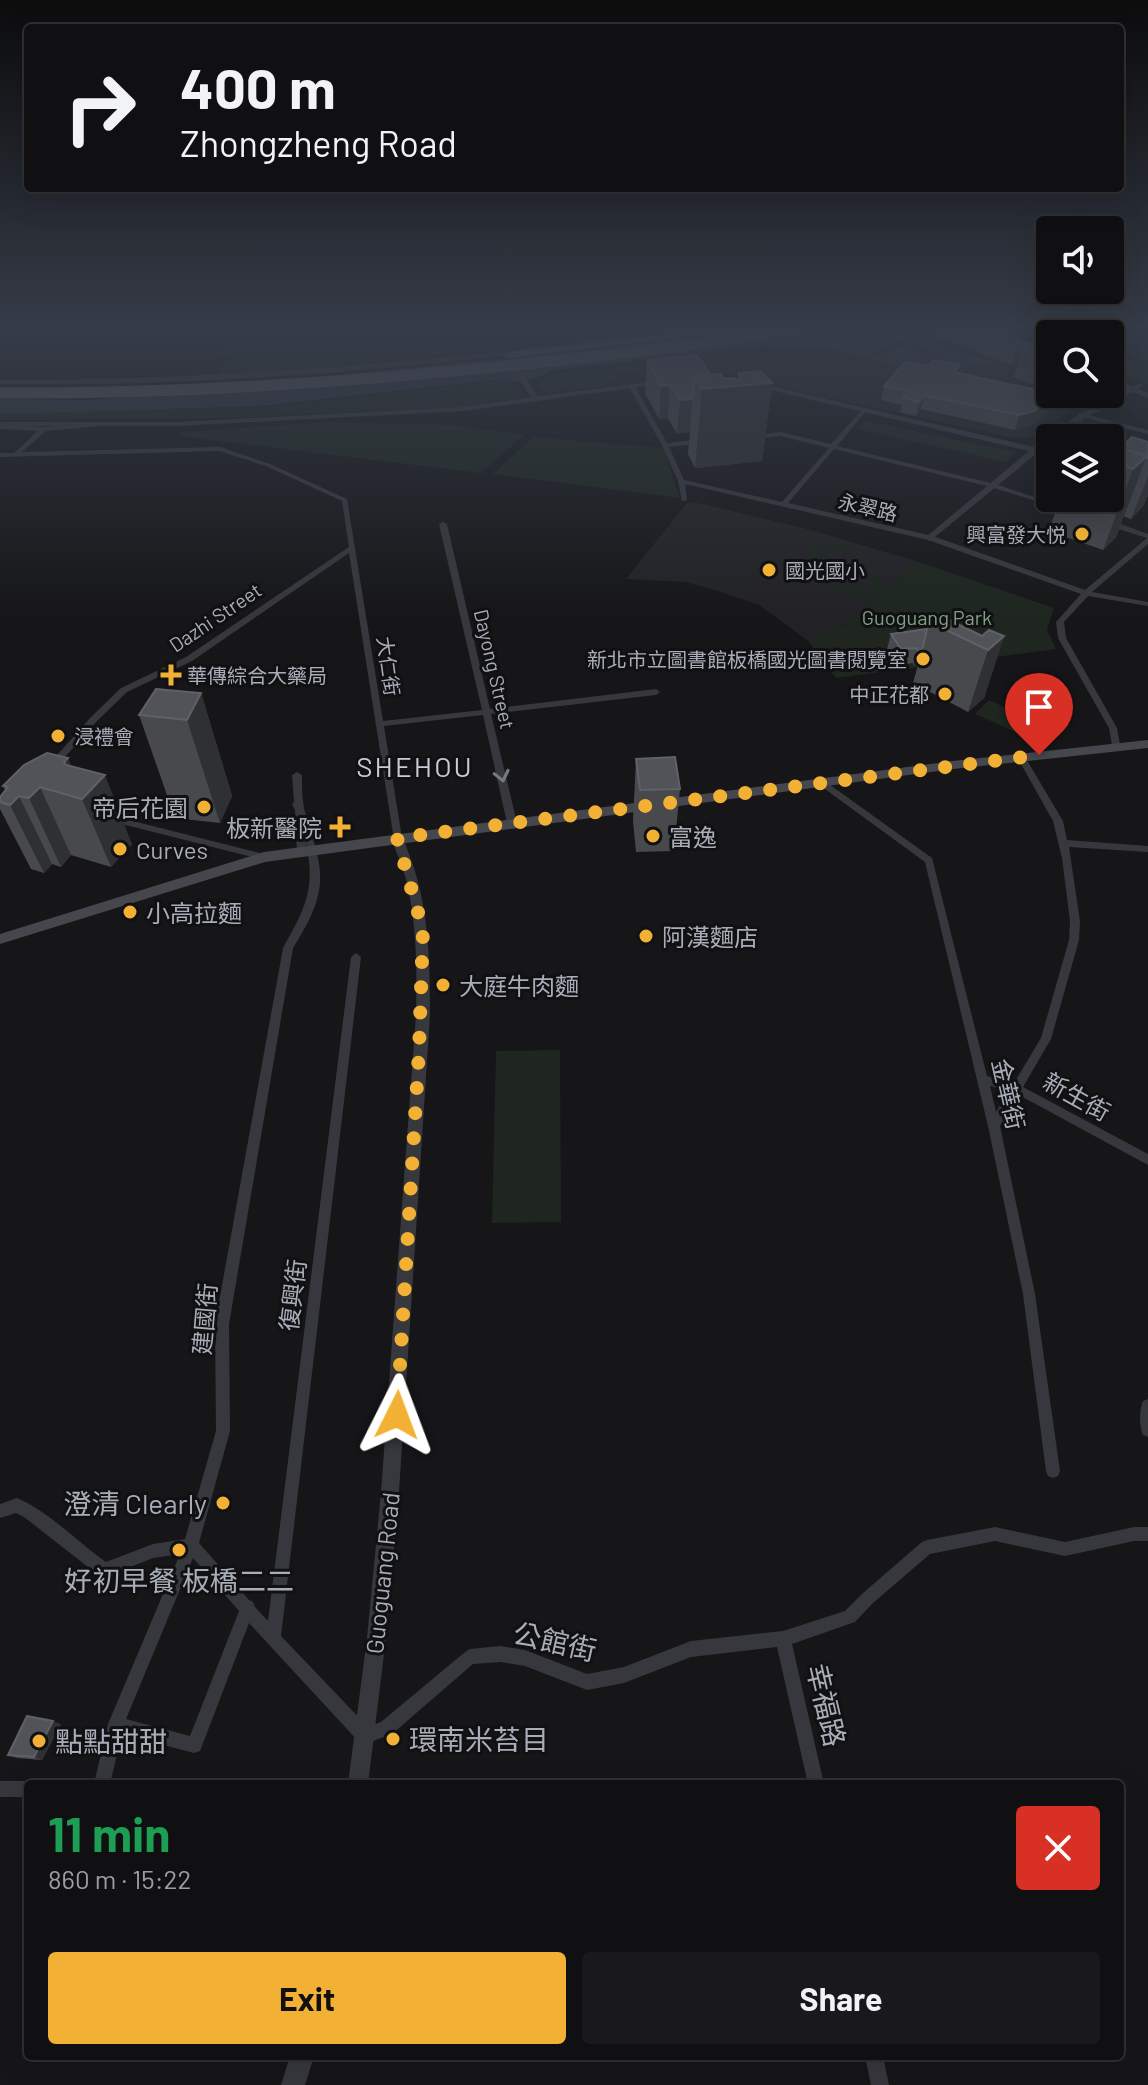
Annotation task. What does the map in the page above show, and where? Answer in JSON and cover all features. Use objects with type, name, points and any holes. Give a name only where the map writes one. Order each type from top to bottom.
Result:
[{"type":"main road","points":[[0,939],[264,857],[1021,757],[1148,744]]},
{"type":"street","points":[[0,426],[44,429],[115,424]]},
{"type":"street","points":[[653,424],[681,481],[684,500]]},
{"type":"street","points":[[785,503],[852,424]]},
{"type":"street","points":[[921,424],[1034,450]]},
{"type":"street","points":[[930,538],[1068,424]]},
{"type":"street","points":[[1117,424],[1148,432]]},
{"type":"street","points":[[0,426],[99,425]]},
{"type":"street","points":[[0,455],[15,455],[44,429]]},
{"type":"street","points":[[737,438],[780,434],[993,485],[1084,515]]},
{"type":"street","points":[[665,445],[708,441]]},
{"type":"street","name":"大仁街","points":[[15,455],[220,449],[268,465],[345,500],[397,838]]},
{"type":"street","name":"永翠路","points":[[681,481],[930,538],[1086,593],[1148,604]]},
{"type":"street","points":[[1099,520],[1148,538],[1063,615],[1059,629],[1113,728],[1116,745]]},
{"type":"street","name":"Dayong Street","points":[[443,524],[512,823]]},
{"type":"street","name":"Dazhi Street","points":[[43,771],[124,690],[189,659],[353,547]]},
{"type":"street","points":[[379,724],[656,692]]},
{"type":"street","points":[[994,1126],[1046,1039],[1074,940],[1075,921],[1058,821],[1021,757]]},
{"type":"street","name":"建國街","points":[[103,1780],[116,1724],[191,1545],[223,1431],[222,1324],[275,1008],[288,948],[305,922],[317,888],[297,804],[297,775]]},
{"type":"street","name":"金華街","points":[[823,784],[929,860],[994,1126],[1029,1294],[1053,1471]]},
{"type":"street","points":[[103,817],[264,857]]},
{"type":"street","name":"Guoguang Road","points":[[359,1780],[397,1415],[421,1005],[423,930],[397,838]]},
{"type":"street","points":[[1064,843],[1148,849]]},
{"type":"street","name":"復興街","points":[[273,1639],[356,957]]},
{"type":"street","name":"新生街","points":[[982,1079],[1016,1088],[1148,1160]]},
{"type":"street","points":[[1148,1406],[1148,1430]]},
{"type":"street","points":[[0,1511],[17,1505],[32,1512],[83,1556],[105,1570],[153,1551],[191,1545],[273,1639],[365,1736]]},
{"type":"street","name":"公館街","points":[[365,1736],[386,1728],[470,1657],[500,1654],[525,1658],[587,1682],[624,1675],[691,1649],[783,1639],[850,1617],[927,1547],[995,1534],[1065,1549],[1134,1534],[1148,1534]]},
{"type":"street","points":[[116,1724],[194,1745],[248,1607]]},
{"type":"street","name":"幸福路","points":[[783,1639],[815,1780]]},
{"type":"street","points":[[0,1789],[24,1789]]},
{"type":"street","points":[[293,2085],[301,2060]]},
{"type":"street","points":[[875,2060],[880,2085]]},
{"type":"shaded area","points":[[951,424],[1036,424],[1034,437],[1014,438]]},
{"type":"shaded area","name":"國光國小","points":[[694,502],[807,529],[916,561],[849,623],[808,641],[759,605],[685,582],[626,579],[686,504]]},
{"type":"green space","points":[[294,424],[425,424],[455,425],[524,435],[481,473],[179,436],[183,432]]},
{"type":"green space","points":[[862,424],[881,424],[1015,452],[1007,462],[857,429]]},
{"type":"green space","points":[[533,437],[663,448],[680,498],[493,474]]},
{"type":"green space","points":[[799,534],[807,534],[818,549],[839,542],[864,550],[884,585],[874,594],[861,596],[834,590]],"holes":[[[836,547],[858,553],[875,584],[863,590],[840,585],[823,554]]]},
{"type":"green space","name":"Guoguang Park","points":[[916,561],[1054,608],[1047,630],[1056,649],[836,678],[808,641],[849,623]]},
{"type":"green space","points":[[989,700],[1036,722],[1024,736],[975,714]]},
{"type":"green space","points":[[560,1050],[561,1222],[492,1223],[496,1051]]},
{"type":"building","points":[[1132,437],[1148,442],[1148,458],[1124,449]]},
{"type":"building","points":[[1124,449],[1147,456],[1133,469],[1124,466]]},
{"type":"building","points":[[939,615],[982,636],[989,630],[1004,636],[988,650],[929,622]]},
{"type":"building","points":[[927,629],[922,650],[918,651],[917,648],[901,649],[891,634]]},
{"type":"building","points":[[156,689],[201,693],[187,720],[139,715]]},
{"type":"building","points":[[47,753],[68,758],[64,762],[66,765],[105,775],[82,799],[40,787],[29,798],[19,796],[10,805],[0,802],[8,787],[3,786],[24,765]]},
{"type":"building","points":[[675,757],[680,789],[640,790],[636,759]]},
{"type":"building","points":[[27,1716],[53,1721],[34,1757],[8,1755]]},
{"type":"place","name":"興富發大悦","points":[[1082,534]]},
{"type":"place","name":"國光國小","points":[[769,570]]},
{"type":"place","name":"新北市立圖書館板橋國光圖書閱覽室","points":[[923,659]]},
{"type":"place","name":"華傳綜合大藥局","points":[[171,675]]},
{"type":"place","name":"中正花都","points":[[945,694]]},
{"type":"place","name":"浸禮會","points":[[58,736]]},
{"type":"place","name":"帝后花園","points":[[204,807]]},
{"type":"place","name":"板新醫院","points":[[340,827]]},
{"type":"place","name":"富逸","points":[[653,836]]},
{"type":"place","name":"Curves","points":[[120,849]]},
{"type":"place","name":"小高拉麵","points":[[130,912]]},
{"type":"place","name":"阿漢麵店","points":[[646,936]]},
{"type":"place","name":"大庭牛肉麵","points":[[443,985]]},
{"type":"place","name":"澄清 Clearly","points":[[223,1503]]},
{"type":"place","name":"好初早餐 板橋二二","points":[[179,1550]]},
{"type":"place","name":"環南米苔目","points":[[393,1739]]},
{"type":"place","name":"點點甜甜","points":[[39,1741]]},
{"type":"district","name":"SHEHOU","points":[[415,766]]},
{"type":"route","points":[[397,1415],[419,1051],[423,930],[397,838],[1039,755]]}]
